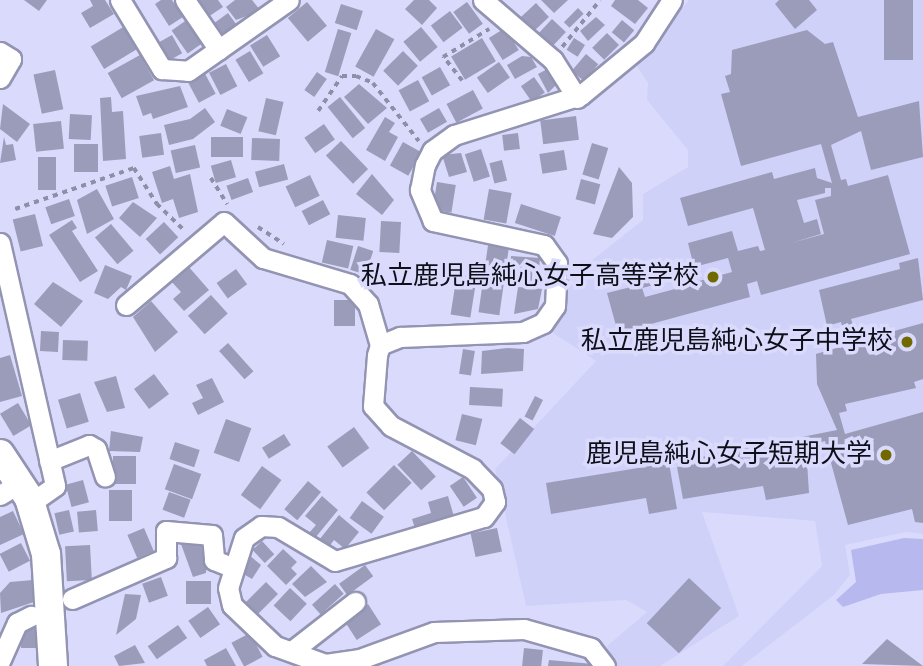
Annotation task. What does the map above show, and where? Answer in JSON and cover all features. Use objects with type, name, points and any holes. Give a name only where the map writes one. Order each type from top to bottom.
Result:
[{"type":"street","points":[[120,0],[162,69],[188,71],[289,0]]},
{"type":"street","points":[[185,0],[219,50]]},
{"type":"street","points":[[483,0],[503,21],[553,60],[577,98]]},
{"type":"street","points":[[380,345],[400,337],[523,332],[543,323],[555,306],[557,263],[544,245],[433,221],[420,190],[432,151],[454,135],[577,98],[644,43],[672,0]]},
{"type":"street","points":[[0,52],[11,60],[0,78]]},
{"type":"street","points":[[126,305],[224,222],[263,258],[350,284],[368,304],[380,345],[372,376],[373,406],[391,426],[473,469],[492,489],[495,502],[484,517],[451,529],[335,561],[278,527],[261,526],[244,538],[231,567],[232,605],[275,646],[325,664],[360,659],[434,632],[523,629],[591,649],[605,666]]},
{"type":"street","points":[[0,243],[55,486],[17,494]]},
{"type":"street","points":[[49,461],[89,445],[96,449],[105,477]]},
{"type":"street","points":[[0,454],[46,554],[54,666]]},
{"type":"street","points":[[72,599],[166,558],[166,531],[212,535],[214,559],[231,567]]},
{"type":"street","points":[[292,651],[355,602]]},
{"type":"street","points":[[0,661],[17,623],[31,616]]},
{"type":"path","points":[[553,60],[600,0]]},
{"type":"path","points":[[461,81],[443,57],[503,21]]},
{"type":"path","points":[[318,111],[342,76],[356,76],[373,83],[406,131],[432,151]]},
{"type":"path","points":[[15,209],[134,168],[184,231],[194,226]]},
{"type":"path","points":[[211,178],[233,208]]},
{"type":"path","points":[[248,221],[303,258],[307,271]]},
{"type":"shaded area","points":[[689,0],[923,0],[923,534],[906,532],[845,545],[850,575],[834,595],[742,666],[723,666],[822,566],[815,521],[702,512],[739,616],[660,666],[615,666],[607,646],[647,612],[626,600],[526,606],[495,469],[596,361],[553,333],[565,309],[568,279],[643,220],[643,194],[688,167],[688,150],[647,100],[648,83],[637,66]]},
{"type":"shaded area","points":[[904,538],[923,539],[923,590],[881,594],[843,607],[836,600],[856,582],[851,550]]},
{"type":"building","points":[[24,0],[47,0],[39,11]]},
{"type":"building","points":[[90,0],[105,0],[114,14],[90,28],[81,13],[93,6]]},
{"type":"building","points":[[161,0],[172,0],[183,17],[169,26],[155,4]]},
{"type":"building","points":[[196,0],[218,0],[223,7],[208,17]]},
{"type":"building","points":[[235,0],[252,0],[261,11],[236,20],[226,7]]},
{"type":"building","points":[[414,0],[429,0],[437,8],[422,25],[405,9]]},
{"type":"building","points":[[541,0],[568,0],[554,13]]},
{"type":"building","points":[[615,0],[638,0],[648,8],[635,24],[611,6]]},
{"type":"building","points":[[779,0],[809,0],[817,10],[795,29],[775,4]]},
{"type":"building","points":[[884,0],[913,0],[913,60],[884,60]]},
{"type":"building","points":[[307,2],[327,26],[308,42],[288,18]]},
{"type":"building","points":[[467,2],[483,24],[469,34],[453,12]]},
{"type":"building","points":[[536,3],[549,17],[533,32],[520,18]]},
{"type":"building","points":[[341,4],[363,11],[357,30],[335,23]]},
{"type":"building","points":[[578,8],[584,14],[570,28],[564,22]]},
{"type":"building","points":[[450,11],[463,28],[443,42],[431,25]]},
{"type":"building","points":[[228,13],[238,27],[223,38],[213,24]]},
{"type":"building","points":[[596,17],[605,25],[588,41],[580,31]]},
{"type":"building","points":[[188,19],[204,42],[188,53],[172,30]]},
{"type":"building","points":[[552,19],[566,32],[552,47],[538,34]]},
{"type":"building","points":[[622,20],[634,30],[624,43],[612,32]]},
{"type":"building","points":[[125,26],[138,48],[104,69],[91,47]]},
{"type":"building","points":[[421,27],[438,47],[420,62],[403,42]]},
{"type":"building","points":[[505,28],[519,50],[503,60],[489,38]]},
{"type":"building","points":[[338,29],[351,33],[338,76],[325,72]]},
{"type":"building","points":[[376,29],[394,39],[374,77],[355,67]]},
{"type":"building","points":[[807,30],[825,44],[833,42],[858,117],[919,101],[923,157],[871,170],[861,131],[831,145],[841,180],[846,179],[848,186],[888,175],[910,254],[761,295],[757,281],[747,284],[750,297],[618,333],[607,293],[635,286],[633,277],[654,271],[658,284],[642,288],[645,297],[686,286],[684,277],[673,279],[670,267],[687,263],[692,283],[732,272],[728,258],[694,267],[688,243],[732,231],[738,251],[758,246],[760,251],[765,250],[753,208],[688,226],[680,198],[772,172],[774,179],[815,168],[817,178],[832,183],[821,144],[741,166],[721,94],[730,92],[725,76],[731,74],[732,50]],"holes":[[[825,188],[831,188],[831,196],[815,200],[824,234],[791,243],[821,234],[817,219],[804,223],[797,200],[825,193]]]},
{"type":"building","points":[[607,33],[619,45],[604,60],[592,48]]},
{"type":"building","points":[[172,35],[182,53],[167,62],[157,43]]},
{"type":"building","points":[[267,35],[280,56],[263,67],[250,46]]},
{"type":"building","points":[[482,38],[496,61],[465,80],[451,57]]},
{"type":"building","points":[[574,38],[585,45],[578,57],[567,50]]},
{"type":"building","points":[[250,51],[263,73],[249,82],[235,60]]},
{"type":"building","points":[[403,51],[418,66],[398,86],[383,71]]},
{"type":"building","points":[[586,54],[598,64],[584,81],[572,71]]},
{"type":"building","points":[[140,55],[154,80],[122,98],[108,73]]},
{"type":"building","points":[[522,56],[531,57],[537,67],[515,79],[507,65]]},
{"type":"building","points":[[499,62],[510,78],[488,93],[477,77]]},
{"type":"building","points":[[226,64],[237,86],[220,95],[209,73]]},
{"type":"building","points":[[553,66],[561,80],[548,93],[538,74]]},
{"type":"building","points":[[440,67],[450,85],[432,96],[422,77]]},
{"type":"building","points":[[55,70],[63,109],[42,114],[33,75]]},
{"type":"building","points":[[203,70],[216,94],[199,103],[186,79]]},
{"type":"building","points":[[317,72],[327,79],[314,97],[304,90]]},
{"type":"building","points":[[534,77],[545,93],[532,102],[521,86]]},
{"type":"building","points":[[418,80],[429,101],[410,112],[399,90]]},
{"type":"building","points":[[359,84],[387,108],[368,124],[344,97]]},
{"type":"building","points":[[180,86],[188,107],[153,119],[151,113],[143,116],[136,96]]},
{"type":"building","points":[[473,90],[483,109],[456,123],[447,104]]},
{"type":"building","points":[[111,97],[112,112],[123,111],[126,159],[103,161],[100,98]]},
{"type":"building","points":[[340,97],[365,128],[353,138],[328,107]]},
{"type":"building","points":[[266,98],[284,102],[276,135],[258,131]]},
{"type":"building","points":[[3,104],[30,124],[17,142],[0,129]]},
{"type":"building","points":[[205,108],[215,122],[193,139],[169,145],[164,125],[190,119]]},
{"type":"building","points":[[439,108],[447,122],[428,133],[420,119]]},
{"type":"building","points":[[227,109],[247,117],[241,134],[220,126]]},
{"type":"building","points":[[70,114],[92,115],[91,140],[69,139]]},
{"type":"building","points":[[576,116],[579,140],[543,144],[540,120]]},
{"type":"building","points":[[385,117],[395,123],[389,132],[398,137],[385,161],[366,150]]},
{"type":"building","points":[[61,121],[64,149],[36,152],[33,124]]},
{"type":"building","points":[[324,124],[335,140],[315,153],[304,138]]},
{"type":"building","points":[[161,133],[164,155],[142,158],[139,136]]},
{"type":"building","points":[[518,133],[520,149],[504,151],[502,135]]},
{"type":"building","points":[[4,137],[6,145],[13,144],[16,160],[0,163]]},
{"type":"building","points":[[211,137],[243,137],[243,157],[211,157]]},
{"type":"building","points":[[252,138],[280,139],[279,161],[251,160]]},
{"type":"building","points":[[341,141],[368,169],[353,184],[326,156]]},
{"type":"building","points":[[403,142],[421,152],[408,176],[390,166]]},
{"type":"building","points":[[592,143],[608,148],[599,180],[582,175]]},
{"type":"building","points":[[74,144],[98,144],[98,172],[74,172]]},
{"type":"building","points":[[195,145],[200,167],[176,173],[171,151]]},
{"type":"building","points":[[481,149],[490,177],[474,182],[465,154]]},
{"type":"building","points":[[564,150],[567,170],[542,174],[539,154]]},
{"type":"building","points":[[461,153],[467,172],[449,177],[442,155]]},
{"type":"building","points":[[38,157],[56,157],[56,190],[38,190]]},
{"type":"building","points":[[231,160],[236,177],[216,183],[211,166]]},
{"type":"building","points":[[502,160],[507,180],[494,184],[489,163]]},
{"type":"building","points":[[284,164],[288,179],[259,187],[255,172]]},
{"type":"building","points":[[170,166],[174,179],[190,174],[198,212],[179,218],[173,199],[162,203],[152,172]]},
{"type":"building","points":[[619,167],[632,183],[633,217],[612,238],[593,234]]},
{"type":"building","points":[[372,174],[394,200],[382,215],[356,194]]},
{"type":"building","points":[[310,175],[320,196],[295,207],[286,186]]},
{"type":"building","points":[[132,177],[139,198],[112,207],[105,186]]},
{"type":"building","points":[[248,178],[253,192],[232,200],[226,186]]},
{"type":"building","points":[[581,179],[600,184],[595,204],[576,199]]},
{"type":"building","points":[[437,182],[456,185],[451,213],[433,210]]},
{"type":"building","points":[[97,189],[114,219],[87,234],[77,200]]},
{"type":"building","points":[[489,189],[512,193],[506,224],[484,220]]},
{"type":"building","points":[[69,199],[75,216],[51,224],[45,207]]},
{"type":"building","points":[[323,200],[330,214],[309,225],[302,211]]},
{"type":"building","points":[[133,202],[157,218],[140,237],[119,218]]},
{"type":"building","points":[[521,204],[561,217],[555,236],[515,223]]},
{"type":"building","points":[[35,214],[43,246],[21,252],[13,220]]},
{"type":"building","points":[[338,215],[366,218],[363,241],[336,238]]},
{"type":"building","points":[[72,220],[77,228],[72,231],[98,271],[80,282],[49,235]]},
{"type":"building","points":[[381,221],[401,222],[399,253],[379,252]]},
{"type":"building","points":[[164,222],[178,237],[160,254],[146,239]]},
{"type":"building","points":[[111,224],[133,251],[117,264],[95,237]]},
{"type":"building","points":[[327,240],[353,246],[348,268],[322,262]]},
{"type":"building","points":[[488,245],[509,248],[499,315],[479,312]]},
{"type":"building","points":[[358,246],[373,251],[365,275],[350,270]]},
{"type":"building","points":[[511,256],[540,258],[538,283],[509,281]]},
{"type":"building","points":[[918,258],[923,300],[851,319],[858,341],[923,323],[923,379],[914,382],[916,388],[845,404],[847,411],[839,413],[845,434],[923,412],[923,523],[915,522],[912,509],[848,525],[825,441],[806,446],[809,493],[766,500],[763,486],[683,499],[677,467],[687,466],[686,460],[837,430],[817,384],[816,354],[847,345],[841,322],[827,326],[819,290],[900,269],[899,263]]},
{"type":"building","points":[[105,265],[132,276],[126,290],[121,287],[108,299],[94,293]]},
{"type":"building","points":[[188,266],[209,290],[184,311],[173,299],[181,292],[171,281]]},
{"type":"building","points":[[236,269],[247,284],[228,298],[217,283]]},
{"type":"building","points":[[457,274],[477,277],[470,318],[451,314]]},
{"type":"building","points":[[53,282],[83,301],[61,327],[34,304]]},
{"type":"building","points":[[518,287],[542,289],[538,309],[514,314]]},
{"type":"building","points":[[211,295],[228,314],[205,334],[188,316]]},
{"type":"building","points":[[334,300],[355,300],[355,326],[334,326]]},
{"type":"building","points":[[151,301],[178,332],[155,352],[133,317]]},
{"type":"building","points":[[41,331],[59,332],[58,352],[40,351]]},
{"type":"building","points":[[63,340],[88,341],[87,361],[62,360]]},
{"type":"building","points":[[228,343],[253,371],[245,379],[219,351]]},
{"type":"building","points":[[463,349],[475,351],[471,376],[459,374]]},
{"type":"building","points":[[524,349],[523,371],[481,374],[482,351]]},
{"type":"building","points":[[10,355],[22,396],[0,402],[0,358]]},
{"type":"building","points":[[154,374],[169,394],[149,409],[134,389]]},
{"type":"building","points":[[116,376],[125,408],[107,412],[94,382]]},
{"type":"building","points":[[212,378],[224,402],[198,415],[192,403],[203,398],[196,385]]},
{"type":"building","points":[[470,387],[503,389],[502,407],[469,405]]},
{"type":"building","points":[[80,393],[89,422],[67,428],[58,400]]},
{"type":"building","points":[[535,396],[543,400],[533,421],[525,416]]},
{"type":"building","points":[[18,403],[31,425],[13,436],[0,414]]},
{"type":"building","points":[[462,414],[482,419],[476,445],[455,440]]},
{"type":"building","points":[[520,418],[534,429],[514,454],[500,443]]},
{"type":"building","points":[[226,419],[251,428],[239,462],[214,453]]},
{"type":"building","points":[[354,427],[369,448],[343,467],[327,446]]},
{"type":"building","points":[[111,431],[143,437],[140,452],[109,451]]},
{"type":"building","points":[[284,434],[291,445],[269,459],[262,448]]},
{"type":"building","points":[[175,442],[200,450],[194,467],[169,459]]},
{"type":"building","points":[[412,451],[436,477],[421,490],[397,465]]},
{"type":"building","points":[[113,456],[136,456],[136,484],[113,484]]},
{"type":"building","points":[[669,463],[677,509],[649,514],[646,498],[551,514],[546,483]]},
{"type":"building","points":[[174,464],[201,474],[192,499],[165,489]]},
{"type":"building","points":[[394,465],[412,483],[384,510],[366,493]]},
{"type":"building","points":[[262,466],[281,480],[260,509],[241,495]]},
{"type":"building","points":[[463,477],[477,498],[464,507],[450,486]]},
{"type":"building","points":[[83,480],[89,502],[72,507],[66,485]]},
{"type":"building","points":[[308,481],[321,492],[297,520],[284,509]]},
{"type":"building","points":[[109,490],[132,490],[132,521],[109,521]]},
{"type":"building","points":[[169,492],[191,500],[184,518],[163,510]]},
{"type":"building","points":[[322,496],[338,510],[315,538],[309,533],[316,525],[305,516]]},
{"type":"building","points":[[448,496],[455,520],[416,532],[412,519],[431,513],[428,502]]},
{"type":"building","points":[[362,501],[384,517],[371,534],[350,518]]},
{"type":"building","points":[[69,510],[74,531],[59,535],[54,513]]},
{"type":"building","points":[[96,510],[98,531],[79,533],[77,512]]},
{"type":"building","points":[[13,511],[24,534],[0,545],[0,517]]},
{"type":"building","points":[[339,515],[359,532],[345,549],[334,540],[328,548],[319,540]]},
{"type":"building","points":[[144,528],[154,551],[137,558],[127,535]]},
{"type":"building","points":[[497,528],[502,551],[476,557],[471,534]]},
{"type":"building","points":[[262,541],[274,554],[265,563],[252,550]]},
{"type":"building","points":[[21,543],[30,561],[9,572],[0,554]]},
{"type":"building","points":[[181,544],[207,545],[206,573],[193,577]]},
{"type":"building","points":[[90,545],[92,580],[67,581],[65,546]]},
{"type":"building","points":[[283,549],[297,562],[291,568],[297,574],[286,585],[267,566]]},
{"type":"building","points":[[249,555],[261,565],[252,579],[240,572]]},
{"type":"building","points":[[365,565],[373,576],[347,595],[339,584]]},
{"type":"building","points":[[311,566],[327,582],[305,597],[292,584]]},
{"type":"building","points":[[161,577],[168,596],[149,603],[142,584]]},
{"type":"building","points":[[689,578],[721,608],[679,653],[647,623]]},
{"type":"building","points":[[33,580],[34,602],[1,613],[0,593],[10,582]]},
{"type":"building","points":[[186,581],[211,581],[211,604],[186,604]]},
{"type":"building","points":[[266,582],[278,594],[258,615],[245,603]]},
{"type":"building","points":[[335,584],[344,594],[321,614],[312,605]]},
{"type":"building","points":[[290,588],[307,604],[290,621],[274,606]]},
{"type":"building","points":[[125,594],[141,595],[136,619],[116,635]]},
{"type":"building","points":[[368,604],[381,624],[357,640],[344,620]]},
{"type":"building","points":[[208,607],[220,624],[200,638],[188,621]]},
{"type":"building","points":[[178,625],[187,638],[157,659],[148,646]]},
{"type":"building","points":[[21,629],[40,629],[40,648],[21,648]]},
{"type":"building","points":[[250,633],[263,657],[244,666],[231,643]]},
{"type":"building","points":[[887,639],[923,666],[862,664]]},
{"type":"building","points":[[135,645],[145,663],[119,666],[114,656]]},
{"type":"building","points":[[226,648],[236,666],[207,666],[204,660]]},
{"type":"building","points":[[524,648],[543,650],[541,666],[522,666]]},
{"type":"building","points":[[549,660],[593,664],[593,666],[548,666]]},
{"type":"place","name":"私立鹿児島純心女子高等学校","points":[[713,277]]},
{"type":"place","name":"私立鹿児島純心女子中学校","points":[[907,342]]},
{"type":"place","name":"鹿児島純心女子短期大学","points":[[886,455]]}]
